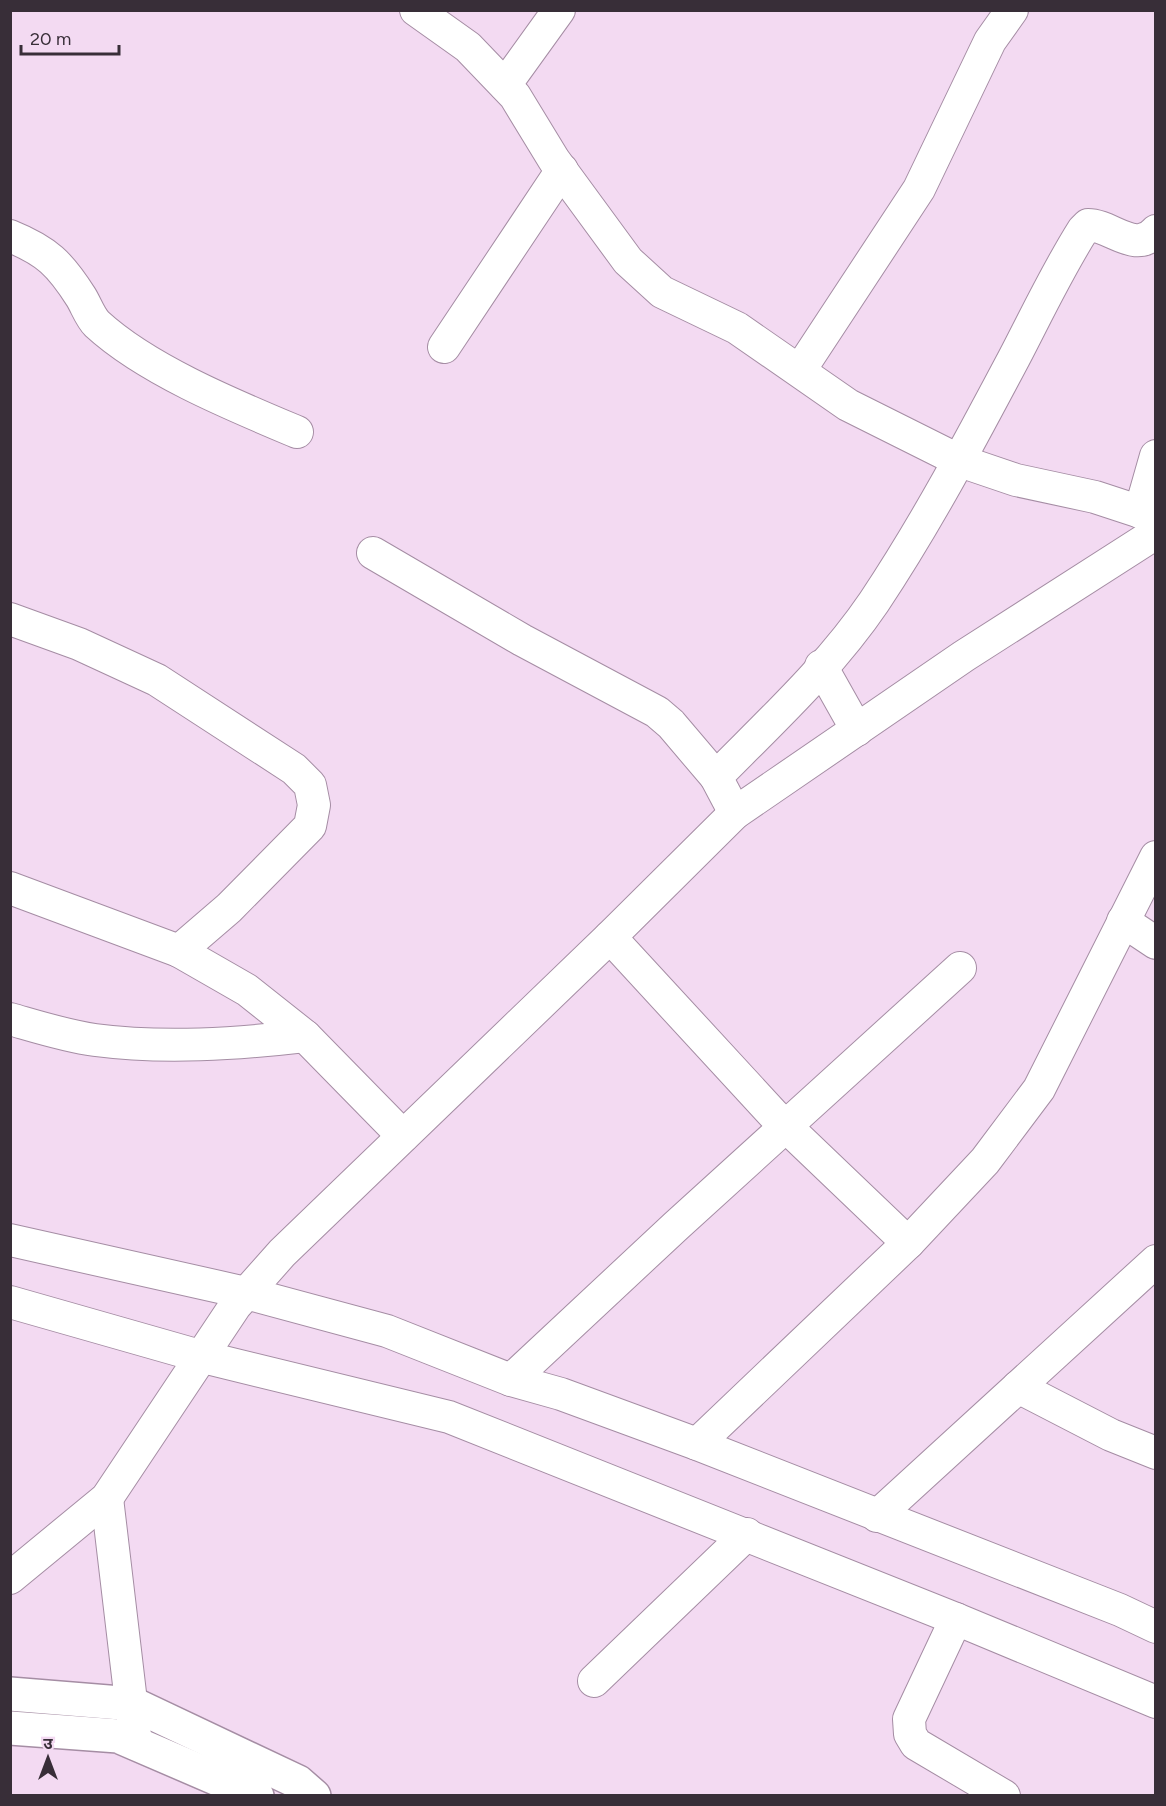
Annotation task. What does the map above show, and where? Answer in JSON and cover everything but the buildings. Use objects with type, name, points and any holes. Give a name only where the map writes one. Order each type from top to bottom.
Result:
[{"type":"main road","points":[[10,1694],[133,1704],[300,1791]]},
{"type":"main road","points":[[10,1728],[118,1736],[257,1796]]},
{"type":"street","points":[[416,10],[468,47],[515,96],[562,170],[628,261],[662,292],[737,328],[848,405],[960,461],[1016,480],[1095,498],[1150,521]]},
{"type":"street","points":[[505,85],[559,10]]},
{"type":"street","points":[[800,370],[919,189],[990,41],[1012,10]]},
{"type":"street","points":[[444,347],[562,170]]},
{"type":"street","points":[[716,777],[751,743],[821,666],[873,604],[922,527],[960,461],[1083,230],[1088,225],[1101,225],[1126,239],[1138,242],[1149,239],[1155,231]]},
{"type":"street","points":[[10,236],[38,248],[62,268],[96,323],[122,343],[154,364],[238,407],[297,432]]},
{"type":"street","points":[[10,1578],[107,1498],[240,1300],[282,1253],[610,937],[735,813],[964,656],[1150,521],[1155,456]]},
{"type":"street","points":[[373,553],[522,640],[657,712],[671,724],[716,777],[735,813]]},
{"type":"street","points":[[10,619],[79,644],[157,680],[294,769],[309,785],[314,805],[309,826],[229,908],[179,951]]},
{"type":"street","points":[[821,666],[856,730]]},
{"type":"street","points":[[697,1444],[908,1244],[985,1161],[1039,1089],[1155,857]]},
{"type":"street","points":[[10,888],[101,924],[179,951],[247,990],[305,1036],[403,1136]]},
{"type":"street","points":[[1123,921],[1155,943]]},
{"type":"street","points":[[610,937],[787,1127],[908,1244]]},
{"type":"street","points":[[511,1380],[676,1226],[960,968]]},
{"type":"street","points":[[10,1019],[94,1040],[238,1044],[305,1036]]},
{"type":"street","points":[[10,1240],[240,1300],[387,1332],[511,1380],[561,1394],[697,1444],[1120,1610],[1155,1626]]},
{"type":"street","points":[[877,1516],[1155,1261]]},
{"type":"street","points":[[10,1302],[210,1344],[449,1417],[747,1534],[1155,1702]]},
{"type":"street","points":[[1018,1387],[1111,1435],[1155,1453]]},
{"type":"street","points":[[107,1498],[136,1744]]},
{"type":"street","points":[[594,1681],[747,1534]]},
{"type":"street","points":[[956,1619],[909,1719],[910,1734],[916,1744],[1004,1796]]}]
